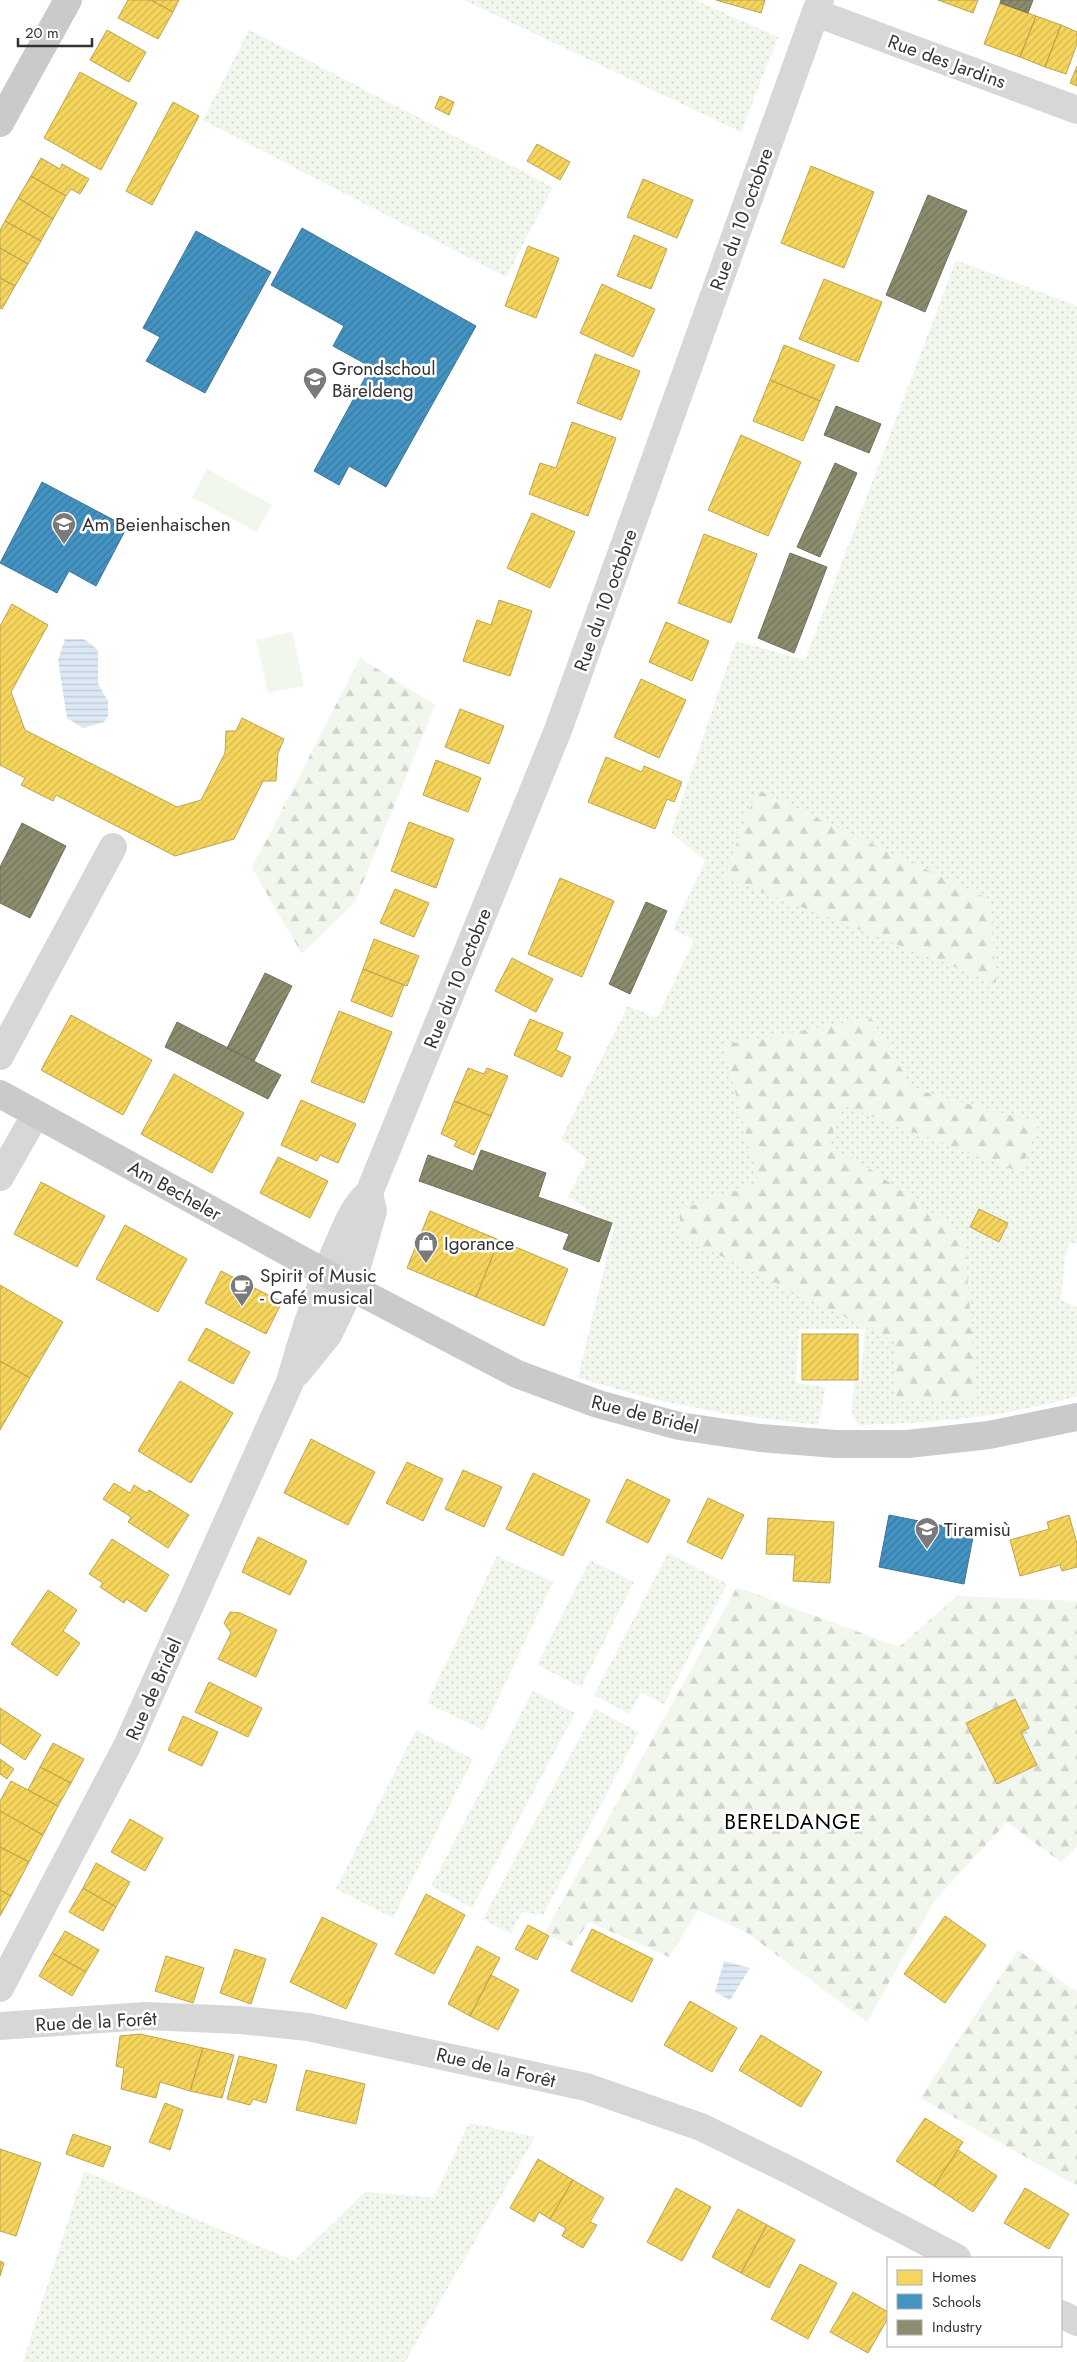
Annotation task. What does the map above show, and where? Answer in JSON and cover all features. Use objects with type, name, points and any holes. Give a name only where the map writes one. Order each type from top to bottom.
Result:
[{"type":"main road","points":[[0,123],[68,0]]},
{"type":"main road","name":"Am Becheler","points":[[0,1094],[351,1287]]},
{"type":"main road","name":"Rue de Bridel","points":[[351,1287],[517,1374],[598,1404],[679,1426],[760,1438],[836,1444],[908,1444],[989,1435],[1077,1417]]},
{"type":"street","name":"Rue des Jardins","points":[[818,7],[1077,110]]},
{"type":"street","name":"Rue du 10 octobre","points":[[325,1273],[356,1204],[369,1193],[558,730],[818,7]]},
{"type":"street","points":[[0,1056],[112,847]]},
{"type":"street","points":[[0,1177],[36,1114]]},
{"type":"street","name":"Rue du 10 octobre","points":[[351,1287],[373,1211],[369,1193]]},
{"type":"street","name":"Rue de Bridel","points":[[0,1988],[127,1746],[290,1382],[306,1324],[325,1273]]},
{"type":"street","name":"Rue de Bridel","points":[[290,1382],[328,1335],[351,1287]]},
{"type":"street","name":"Rue de la Forêt","points":[[0,2026],[145,2016],[240,2020],[308,2026],[586,2087],[702,2127],[793,2172],[955,2257]]},
{"type":"street","points":[[1062,2314],[1077,2322]]},
{"type":"green space","points":[[464,0],[696,0],[778,37],[741,132]]},
{"type":"green space","points":[[249,30],[553,187],[506,277],[203,120]]},
{"type":"green space","points":[[956,260],[1077,306],[1077,1244],[1069,1242],[1065,1258],[1061,1300],[1077,1307],[1077,1396],[1023,1409],[969,1418],[859,1425],[852,1413],[854,1380],[861,1378],[865,1329],[799,1329],[796,1383],[826,1387],[818,1425],[722,1413],[657,1400],[578,1378],[614,1227],[568,1197],[587,1159],[561,1139],[628,1006],[657,1018],[694,940],[673,929],[705,861],[671,832],[736,641],[805,660]]},
{"type":"green space","points":[[207,469],[272,505],[257,532],[192,497]]},
{"type":"green space","points":[[292,632],[304,686],[268,693],[256,640]]},
{"type":"green space","points":[[360,658],[435,705],[355,902],[302,954],[252,868]]},
{"type":"green space","points":[[757,790],[991,900],[996,983],[724,877]]},
{"type":"green space","points":[[871,1018],[913,1089],[1039,1123],[1020,1172],[844,1106],[827,1145],[872,1170],[964,1236],[977,1398],[897,1402],[894,1341],[682,1237],[679,1210],[759,1183],[723,1045]]},
{"type":"green space","points":[[668,1553],[727,1584],[664,1704],[641,1692],[629,1714],[594,1695]]},
{"type":"green space","points":[[497,1556],[553,1582],[483,1730],[427,1703]]},
{"type":"green space","points":[[590,1560],[634,1582],[581,1687],[537,1665]]},
{"type":"green space","points":[[737,1587],[899,1647],[957,1596],[1077,1601],[1077,1846],[1061,1862],[1007,1822],[935,1900],[867,2022],[746,1932],[698,1910],[669,1957],[589,1922],[572,1946],[544,1934]]},
{"type":"green space","points":[[533,1691],[575,1713],[472,1908],[431,1886]]},
{"type":"green space","points":[[595,1709],[639,1732],[543,1915],[522,1912],[511,1934],[483,1919]]},
{"type":"green space","points":[[416,1730],[473,1759],[393,1918],[336,1889]]},
{"type":"green space","points":[[1018,1950],[1077,1992],[1077,2186],[920,2098]]},
{"type":"green space","points":[[469,2123],[535,2137],[405,2362],[23,2362],[84,2171],[294,2261],[365,2192],[434,2198]]},
{"type":"shaded area","points":[[65,639],[84,639],[98,650],[98,684],[108,701],[108,716],[104,722],[83,728],[67,718],[58,660]]},
{"type":"shaded area","points":[[724,1961],[750,1968],[730,2000],[715,1992]]},
{"type":"building: Homes","points":[[128,0],[151,0],[173,12],[158,39],[118,18]]},
{"type":"building: Homes","points":[[151,0],[179,0],[173,12]]},
{"type":"building: Homes","points":[[716,0],[765,0],[761,13]]},
{"type":"building: Homes","points":[[938,0],[978,0],[973,13]]},
{"type":"building: Homes","points":[[1000,3],[1036,16],[1020,57],[984,44]]},
{"type":"building: Homes","points":[[1036,16],[1061,25],[1045,67],[1020,57]]},
{"type":"building: Homes","points":[[1061,25],[1077,32],[1077,44],[1066,74],[1045,67]]},
{"type":"building: Homes","points":[[107,30],[146,52],[129,82],[90,60]]},
{"type":"building: Homes","points":[[1077,66],[1077,86],[1070,83]]},
{"type":"building: Homes","points":[[80,72],[137,103],[101,170],[44,138]]},
{"type":"building: Homes","points":[[440,96],[454,102],[449,115],[435,108]]},
{"type":"building: Homes","points":[[173,102],[199,116],[152,205],[126,191]]},
{"type":"building: Homes","points":[[537,144],[570,162],[560,180],[527,161]]},
{"type":"building: Homes","points":[[41,158],[60,169],[62,164],[89,179],[80,194],[71,189],[66,196],[31,176]]},
{"type":"building: Homes","points":[[811,166],[874,192],[844,268],[781,243]]},
{"type":"building: Homes","points":[[31,176],[66,196],[53,219],[18,198]]},
{"type":"building: Homes","points":[[643,179],[693,200],[677,238],[627,217]]},
{"type":"building: Homes","points":[[18,198],[53,219],[41,241],[5,221]]},
{"type":"building: Homes","points":[[5,221],[41,241],[28,264],[0,248],[0,230]]},
{"type":"building: Homes","points":[[634,235],[667,249],[651,289],[617,276]]},
{"type":"building: Homes","points":[[528,246],[559,258],[536,318],[505,306]]},
{"type":"building: Homes","points":[[0,248],[28,264],[15,286],[0,278]]},
{"type":"building: Homes","points":[[0,278],[15,286],[2,309],[0,308]]},
{"type":"building: Homes","points":[[824,279],[882,302],[858,362],[799,339]]},
{"type":"building: Homes","points":[[602,284],[655,309],[633,357],[580,333]]},
{"type":"building: Homes","points":[[784,345],[835,365],[820,401],[770,380]]},
{"type":"building: Homes","points":[[595,354],[640,371],[621,420],[577,403]]},
{"type":"building: Homes","points":[[770,380],[820,401],[803,441],[753,421]]},
{"type":"building: Homes","points":[[572,422],[616,438],[588,516],[529,494],[540,463],[556,468]]},
{"type":"building: Homes","points":[[741,435],[801,462],[768,536],[708,510]]},
{"type":"building: Homes","points":[[532,513],[575,532],[550,588],[507,568]]},
{"type":"building: Homes","points":[[704,534],[757,554],[731,623],[678,603]]},
{"type":"building: Homes","points":[[499,600],[532,611],[510,676],[463,661],[477,620],[491,625]]},
{"type":"building: Homes","points":[[12,604],[48,625],[11,692],[25,730],[177,807],[201,800],[225,753],[226,731],[236,731],[242,718],[284,739],[278,753],[276,781],[263,781],[234,839],[175,856],[56,795],[53,801],[21,785],[25,778],[0,765],[0,626]]},
{"type":"building: Homes","points":[[666,622],[709,641],[692,681],[649,662]]},
{"type":"building: Homes","points":[[641,679],[686,700],[659,758],[614,737]]},
{"type":"building: Homes","points":[[460,709],[504,726],[489,764],[445,747]]},
{"type":"building: Homes","points":[[606,757],[642,772],[644,766],[682,782],[674,802],[667,799],[655,829],[588,802]]},
{"type":"building: Homes","points":[[436,760],[481,778],[468,812],[423,795]]},
{"type":"building: Homes","points":[[409,822],[454,839],[436,888],[391,871]]},
{"type":"building: Homes","points":[[560,878],[614,901],[582,977],[528,954]]},
{"type":"building: Homes","points":[[395,889],[429,903],[414,937],[380,923]]},
{"type":"building: Homes","points":[[374,939],[419,956],[407,986],[363,969]]},
{"type":"building: Homes","points":[[512,958],[553,979],[536,1012],[495,991]]},
{"type":"building: Homes","points":[[363,969],[404,985],[392,1017],[351,1001]]},
{"type":"building: Homes","points":[[339,1011],[392,1032],[364,1103],[311,1082]]},
{"type":"building: Homes","points":[[71,1015],[152,1060],[123,1115],[41,1070]]},
{"type":"building: Homes","points":[[530,1019],[563,1033],[556,1050],[571,1057],[562,1077],[514,1055]]},
{"type":"building: Homes","points":[[468,1068],[484,1074],[487,1068],[508,1076],[491,1116],[454,1101]]},
{"type":"building: Homes","points":[[174,1074],[244,1113],[212,1173],[141,1134]]},
{"type":"building: Homes","points":[[301,1100],[356,1124],[338,1163],[320,1155],[317,1161],[281,1145]]},
{"type":"building: Homes","points":[[454,1101],[491,1116],[474,1155],[454,1146],[457,1141],[441,1134]]},
{"type":"building: Homes","points":[[278,1157],[328,1181],[310,1218],[260,1193]]},
{"type":"building: Homes","points":[[41,1182],[105,1216],[77,1267],[14,1234]]},
{"type":"building: Homes","points":[[979,1209],[1008,1223],[999,1242],[970,1227]]},
{"type":"building: Homes","points":[[430,1211],[499,1240],[476,1297],[407,1268]]},
{"type":"building: Homes","points":[[125,1225],[187,1259],[158,1312],[96,1279]]},
{"type":"building: Homes","points":[[499,1240],[568,1269],[544,1326],[476,1297]]},
{"type":"building: Homes","points":[[221,1271],[282,1302],[266,1334],[205,1303]]},
{"type":"building: Homes","points":[[0,1285],[63,1322],[30,1378],[0,1361]]},
{"type":"building: Homes","points":[[206,1328],[250,1352],[233,1384],[188,1360]]},
{"type":"building: Homes","points":[[802,1334],[858,1334],[858,1380],[802,1380]]},
{"type":"building: Homes","points":[[0,1361],[30,1378],[0,1430]]},
{"type":"building: Homes","points":[[180,1381],[233,1413],[191,1483],[138,1451]]},
{"type":"building: Homes","points":[[311,1439],[375,1472],[348,1525],[284,1493]]},
{"type":"building: Homes","points":[[407,1462],[443,1479],[423,1521],[386,1503]]},
{"type":"building: Homes","points":[[463,1470],[502,1487],[484,1527],[445,1509]]},
{"type":"building: Homes","points":[[533,1473],[590,1500],[563,1556],[506,1529]]},
{"type":"building: Homes","points":[[627,1479],[670,1500],[648,1543],[606,1522]]},
{"type":"building: Homes","points":[[114,1483],[130,1493],[134,1485],[147,1493],[149,1490],[189,1515],[168,1548],[128,1522],[131,1517],[103,1499]]},
{"type":"building: Homes","points":[[708,1498],[744,1515],[722,1559],[687,1542]]},
{"type":"building: Homes","points":[[1069,1515],[1077,1544],[1077,1567],[1062,1571],[1060,1565],[1020,1576],[1010,1540],[1049,1529],[1047,1522]]},
{"type":"building: Homes","points":[[768,1518],[834,1522],[830,1583],[793,1581],[795,1555],[766,1554]]},
{"type":"building: Homes","points":[[258,1537],[307,1561],[290,1595],[242,1572]]},
{"type":"building: Homes","points":[[112,1539],[169,1575],[146,1612],[126,1599],[124,1603],[100,1587],[103,1583],[89,1574]]},
{"type":"building: Homes","points":[[48,1590],[77,1610],[63,1631],[80,1643],[57,1676],[11,1644]]},
{"type":"building: Homes","points":[[230,1612],[240,1613],[277,1630],[256,1677],[218,1659],[231,1633],[224,1623]]},
{"type":"building: Homes","points":[[209,1682],[262,1708],[248,1737],[195,1712]]},
{"type":"building: Homes","points":[[1015,1699],[1029,1728],[1021,1732],[1037,1765],[997,1784],[966,1723]]},
{"type":"building: Homes","points":[[0,1708],[41,1735],[25,1760],[0,1743]]},
{"type":"building: Homes","points":[[183,1716],[218,1732],[202,1766],[168,1750]]},
{"type":"building: Homes","points":[[53,1743],[84,1759],[71,1783],[40,1767]]},
{"type":"building: Homes","points":[[0,1759],[14,1769],[7,1779],[0,1774]]},
{"type":"building: Homes","points":[[40,1767],[71,1783],[58,1806],[28,1790]]},
{"type":"building: Homes","points":[[11,1781],[58,1806],[43,1835],[0,1811],[0,1801]]},
{"type":"building: Homes","points":[[0,1811],[43,1835],[29,1862],[0,1847]]},
{"type":"building: Homes","points":[[130,1819],[163,1838],[145,1871],[111,1852]]},
{"type":"building: Homes","points":[[0,1847],[29,1862],[11,1896],[0,1890]]},
{"type":"building: Homes","points":[[96,1863],[130,1882],[116,1907],[83,1888]]},
{"type":"building: Homes","points":[[83,1888],[116,1907],[103,1931],[69,1912]]},
{"type":"building: Homes","points":[[0,1890],[11,1896],[0,1916]]},
{"type":"building: Homes","points":[[426,1894],[465,1915],[434,1974],[395,1954]]},
{"type":"building: Homes","points":[[945,1916],[986,1945],[945,2003],[904,1974]]},
{"type":"building: Homes","points":[[322,1917],[377,1944],[346,2009],[290,1982]]},
{"type":"building: Homes","points":[[528,1925],[549,1936],[537,1960],[515,1949]]},
{"type":"building: Homes","points":[[592,1929],[653,1959],[632,2002],[571,1971]]},
{"type":"building: Homes","points":[[65,1931],[99,1950],[86,1972],[52,1953]]},
{"type":"building: Homes","points":[[477,1946],[500,1958],[470,2016],[448,2004]]},
{"type":"building: Homes","points":[[235,1949],[266,1959],[251,2004],[220,1993]]},
{"type":"building: Homes","points":[[52,1953],[86,1972],[72,1996],[39,1976]]},
{"type":"building: Homes","points":[[166,1956],[204,1968],[193,2003],[155,1991]]},
{"type":"building: Homes","points":[[491,1975],[519,1990],[498,2030],[470,2016]]},
{"type":"building: Homes","points":[[690,2001],[737,2028],[712,2072],[664,2045]]},
{"type":"building: Homes","points":[[140,2034],[203,2048],[190,2091],[160,2082],[156,2098],[121,2089],[124,2068],[116,2066],[120,2036]]},
{"type":"building: Homes","points":[[761,2035],[822,2072],[801,2107],[739,2070]]},
{"type":"building: Homes","points":[[203,2048],[234,2055],[222,2098],[190,2091]]},
{"type":"building: Homes","points":[[239,2056],[277,2065],[266,2103],[253,2099],[250,2105],[227,2099]]},
{"type":"building: Homes","points":[[306,2070],[365,2084],[356,2124],[296,2110]]},
{"type":"building: Homes","points":[[165,2103],[183,2110],[170,2150],[149,2142]]},
{"type":"building: Homes","points":[[925,2118],[963,2142],[934,2186],[896,2161]]},
{"type":"building: Homes","points":[[73,2134],[111,2147],[103,2167],[66,2154]]},
{"type":"building: Homes","points":[[0,2149],[41,2163],[16,2236],[0,2231]]},
{"type":"building: Homes","points":[[958,2150],[997,2176],[973,2212],[934,2186]]},
{"type":"building: Homes","points":[[538,2159],[573,2180],[550,2219],[539,2212],[534,2222],[510,2208]]},
{"type":"building: Homes","points":[[573,2180],[604,2198],[590,2222],[597,2225],[583,2248],[562,2236],[566,2228],[550,2219]]},
{"type":"building: Homes","points":[[676,2188],[711,2207],[682,2261],[647,2242]]},
{"type":"building: Homes","points":[[1025,2188],[1069,2214],[1049,2249],[1004,2223]]},
{"type":"building: Homes","points":[[738,2209],[767,2225],[741,2273],[712,2257]]},
{"type":"building: Homes","points":[[767,2225],[795,2240],[769,2288],[741,2273]]},
{"type":"building: Homes","points":[[0,2261],[4,2263],[0,2276]]},
{"type":"building: Homes","points":[[800,2264],[837,2283],[808,2339],[771,2319]]},
{"type":"building: Homes","points":[[853,2292],[887,2311],[887,2320],[868,2353],[830,2332]]},
{"type":"building: Schools","points":[[302,228],[476,326],[386,487],[349,466],[339,485],[314,471],[371,367],[333,346],[344,326],[271,285]]},
{"type":"building: Schools","points":[[196,231],[271,272],[205,393],[146,361],[160,337],[143,328]]},
{"type":"building: Schools","name":"Am Beienhaischen","points":[[42,482],[127,527],[96,586],[69,571],[57,593],[0,563]]},
{"type":"building: Schools","name":"Tiramisù","points":[[889,1515],[974,1532],[964,1584],[879,1567]]},
{"type":"building: Industry","points":[[1001,0],[1033,0],[1028,13],[1000,3]]},
{"type":"building: Industry","points":[[928,195],[967,211],[925,312],[886,295]]},
{"type":"building: Industry","points":[[836,406],[881,424],[869,453],[824,435]]},
{"type":"building: Industry","points":[[835,463],[857,473],[820,557],[797,547]]},
{"type":"building: Industry","points":[[790,553],[827,567],[794,653],[758,638]]},
{"type":"building: Industry","points":[[22,823],[66,846],[30,918],[0,903],[0,867]]},
{"type":"building: Industry","points":[[646,902],[667,911],[630,994],[609,984]]},
{"type":"building: Industry","points":[[265,973],[292,986],[254,1061],[227,1048]]},
{"type":"building: Industry","points":[[177,1022],[281,1075],[268,1099],[165,1047]]},
{"type":"building: Industry","points":[[481,1150],[546,1173],[538,1197],[612,1223],[599,1262],[563,1249],[569,1234],[419,1181],[428,1155],[473,1171]]},
{"type":"place","name":"Grondschoul Bäreldeng","points":[[315,400]]},
{"type":"place","name":"Am Beienhaischen","points":[[64,545]]},
{"type":"place","name":"Igorance","points":[[426,1264]]},
{"type":"place","name":"Spirit of Music - Café musical","points":[[242,1307]]},
{"type":"place","name":"Tiramisù","points":[[927,1550]]},
{"type":"district","name":"BERELDANGE","points":[[793,1822]]}]
